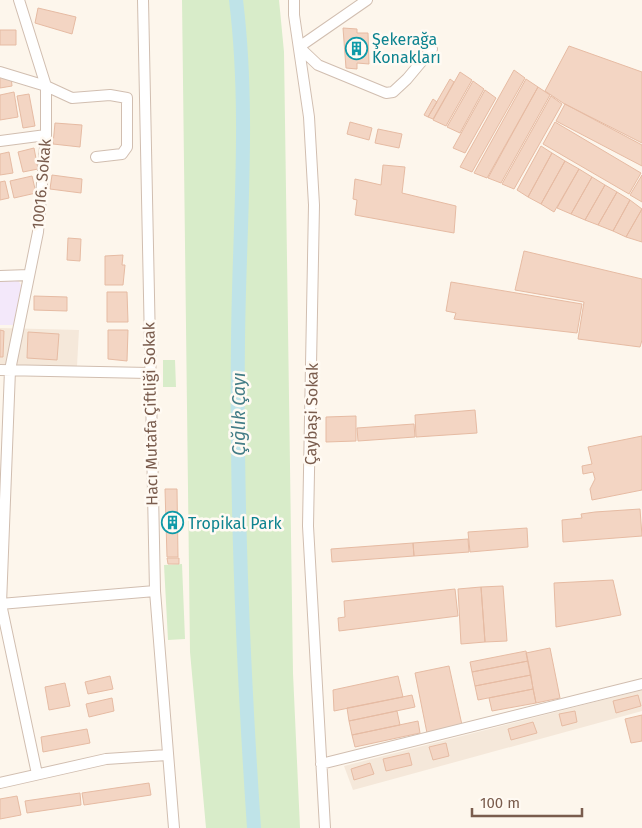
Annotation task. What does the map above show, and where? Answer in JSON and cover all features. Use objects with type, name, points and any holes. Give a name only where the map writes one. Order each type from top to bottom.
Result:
[{"type":"street","name":"10016. Sokak","points":[[19,0],[46,86],[46,135],[38,232],[5,370],[1,604],[37,774]]},
{"type":"street","name":"Hacı Mutafa Çiftliği Sokak","points":[[143,0],[149,373],[155,591],[174,828]]},
{"type":"street","name":"Çaybaşi Sokak","points":[[294,0],[309,117],[314,206],[308,526],[325,828]]},
{"type":"street","points":[[367,0],[299,47],[318,65],[386,93],[393,92],[407,79],[432,49]]},
{"type":"street","points":[[0,72],[46,86],[72,98],[110,95],[127,98],[127,148],[122,154],[96,157]]},
{"type":"street","points":[[0,141],[46,135]]},
{"type":"street","points":[[0,276],[29,275]]},
{"type":"street","points":[[5,370],[149,373]]},
{"type":"street","points":[[1,604],[155,591]]},
{"type":"street","points":[[321,764],[642,684]]},
{"type":"street","points":[[0,783],[106,759],[167,755]]},
{"type":"shaded area","points":[[0,280],[18,280],[22,287],[15,325],[0,325]]},
{"type":"shaded area","points":[[0,328],[79,330],[77,366],[0,366]]},
{"type":"shaded area","points":[[642,690],[642,711],[353,790],[344,766]]},
{"type":"green space","points":[[182,0],[279,0],[284,52],[293,673],[300,828],[206,828],[190,652]]},
{"type":"green space","points":[[163,360],[175,360],[176,387],[163,387]]},
{"type":"green space","points":[[182,564],[185,639],[168,640],[164,565]]},
{"type":"building","points":[[38,8],[76,17],[72,34],[35,23]]},
{"type":"building","name":"Şekerağa Konakları","points":[[343,28],[357,29],[357,33],[368,33],[369,64],[357,63],[357,69],[346,68]]},
{"type":"building","points":[[0,30],[16,30],[16,45],[0,45]]},
{"type":"building","points":[[569,46],[642,72],[642,143],[563,103],[545,91]]},
{"type":"building","points":[[514,70],[525,78],[472,172],[460,167]]},
{"type":"building","points":[[460,72],[472,80],[446,126],[433,120]]},
{"type":"building","points":[[0,73],[11,76],[12,86],[0,88]]},
{"type":"building","points":[[450,79],[454,82],[433,119],[428,117]]},
{"type":"building","points":[[526,79],[538,87],[487,178],[474,173]]},
{"type":"building","points":[[473,81],[484,89],[460,133],[447,127]]},
{"type":"building","points":[[538,87],[550,95],[501,183],[488,178]]},
{"type":"building","points":[[485,90],[496,98],[465,153],[453,148]]},
{"type":"building","points":[[14,92],[18,117],[0,120],[0,95]]},
{"type":"building","points":[[29,94],[35,126],[23,128],[17,96]]},
{"type":"building","points":[[551,96],[562,104],[514,189],[502,184]]},
{"type":"building","points":[[433,99],[437,102],[428,117],[424,115]]},
{"type":"building","points":[[565,104],[642,145],[642,166],[556,121]]},
{"type":"building","points":[[350,122],[372,128],[369,140],[347,134]]},
{"type":"building","points":[[555,122],[641,173],[629,194],[543,144]]},
{"type":"building","points":[[55,123],[82,125],[80,147],[53,144]]},
{"type":"building","points":[[378,129],[402,134],[399,148],[375,143]]},
{"type":"building","points":[[541,146],[552,153],[528,197],[517,190]]},
{"type":"building","points":[[34,148],[38,169],[23,172],[18,152]]},
{"type":"building","points":[[9,152],[13,173],[0,175],[0,154]]},
{"type":"building","points":[[552,153],[565,161],[541,204],[528,197]]},
{"type":"building","points":[[565,161],[579,169],[554,212],[541,204]]},
{"type":"building","points":[[383,165],[405,167],[402,193],[456,206],[454,233],[355,215],[357,200],[353,199],[355,179],[381,185]]},
{"type":"building","points":[[579,169],[592,177],[571,214],[557,208]]},
{"type":"building","points":[[52,175],[82,179],[81,193],[50,189]]},
{"type":"building","points":[[642,175],[642,202],[630,195]]},
{"type":"building","points":[[32,176],[36,193],[14,198],[10,181]]},
{"type":"building","points":[[592,177],[605,185],[585,220],[571,214]]},
{"type":"building","points":[[5,181],[9,198],[0,200],[0,182]]},
{"type":"building","points":[[605,185],[617,192],[598,225],[585,220]]},
{"type":"building","points":[[617,192],[630,200],[613,231],[598,225]]},
{"type":"building","points":[[630,200],[642,209],[626,237],[613,231]]},
{"type":"building","points":[[642,209],[642,242],[626,237]]},
{"type":"building","points":[[68,238],[81,239],[80,261],[67,260]]},
{"type":"building","points":[[524,251],[642,279],[642,340],[640,347],[578,339],[584,302],[515,290]]},
{"type":"building","points":[[123,255],[122,265],[125,265],[123,285],[105,285],[105,256]]},
{"type":"building","points":[[451,282],[582,304],[577,333],[454,319],[456,313],[446,311]]},
{"type":"building","points":[[107,292],[127,292],[128,322],[107,322]]},
{"type":"building","points":[[34,296],[67,297],[67,311],[34,310]]},
{"type":"building","points":[[0,330],[4,331],[3,357],[0,357]]},
{"type":"building","points":[[108,330],[128,330],[127,361],[108,359]]},
{"type":"building","points":[[28,332],[59,334],[57,360],[27,358]]},
{"type":"building","points":[[475,410],[477,433],[416,437],[415,415]]},
{"type":"building","points":[[356,416],[356,441],[326,442],[326,417]]},
{"type":"building","points":[[414,424],[415,437],[358,441],[357,428]]},
{"type":"building","points":[[642,436],[642,490],[592,500],[590,489],[595,479],[593,472],[583,474],[582,466],[592,464],[588,447]]},
{"type":"building","name":"Tropikal Park","points":[[165,489],[177,489],[178,557],[167,557]]},
{"type":"building","points":[[640,509],[642,536],[563,542],[562,520],[582,518],[581,514],[595,512]]},
{"type":"building","points":[[527,528],[528,547],[470,552],[468,532]]},
{"type":"building","points":[[468,539],[469,552],[414,556],[413,543]]},
{"type":"building","points":[[413,543],[414,556],[332,562],[331,549]]},
{"type":"building","points":[[167,558],[179,558],[179,564],[168,564]]},
{"type":"building","points":[[613,580],[621,615],[556,627],[554,583]]},
{"type":"building","points":[[503,586],[507,641],[485,642],[481,587]]},
{"type":"building","points":[[481,587],[485,642],[461,644],[458,589]]},
{"type":"building","points":[[455,589],[458,616],[339,631],[338,618],[345,617],[344,601]]},
{"type":"building","points":[[550,648],[560,698],[536,703],[526,653]]},
{"type":"building","points":[[526,651],[528,661],[472,672],[470,662]]},
{"type":"building","points":[[528,661],[531,675],[475,686],[472,672]]},
{"type":"building","points":[[449,666],[462,725],[427,733],[415,673]]},
{"type":"building","points":[[531,675],[533,689],[478,700],[475,686]]},
{"type":"building","points":[[110,676],[113,689],[88,694],[85,682]]},
{"type":"building","points":[[398,676],[403,697],[334,711],[333,690]]},
{"type":"building","points":[[65,683],[70,706],[49,710],[45,687]]},
{"type":"building","points":[[533,689],[536,703],[492,711],[489,698]]},
{"type":"building","points":[[412,695],[415,707],[349,721],[347,708]]},
{"type":"building","points":[[638,695],[641,706],[616,713],[613,701]]},
{"type":"building","points":[[112,698],[114,711],[89,717],[86,704]]},
{"type":"building","points":[[397,711],[400,725],[352,735],[349,721]]},
{"type":"building","points":[[575,711],[577,722],[562,726],[559,714]]},
{"type":"building","points":[[642,715],[642,741],[631,743],[625,719]]},
{"type":"building","points":[[418,721],[420,733],[355,747],[352,735]]},
{"type":"building","points":[[533,722],[537,733],[511,740],[508,729]]},
{"type":"building","points":[[87,729],[90,743],[43,752],[41,737]]},
{"type":"building","points":[[446,743],[449,756],[433,760],[429,747]]},
{"type":"building","points":[[409,753],[412,765],[386,771],[383,759]]},
{"type":"building","points":[[370,763],[374,774],[354,780],[351,769]]},
{"type":"building","points":[[149,783],[151,795],[84,805],[82,793]]},
{"type":"building","points":[[80,793],[81,805],[27,813],[25,801]]},
{"type":"building","points":[[17,796],[21,815],[0,819],[0,799]]},
{"type":"waterway","name":"Çığlık Çayı","points":[[236,0],[240,43],[243,128],[238,341],[239,524],[254,828]]},
{"type":"place","name":"Şekerağa Konakları","points":[[356,48]]},
{"type":"place","name":"Tropikal Park","points":[[172,523]]}]
